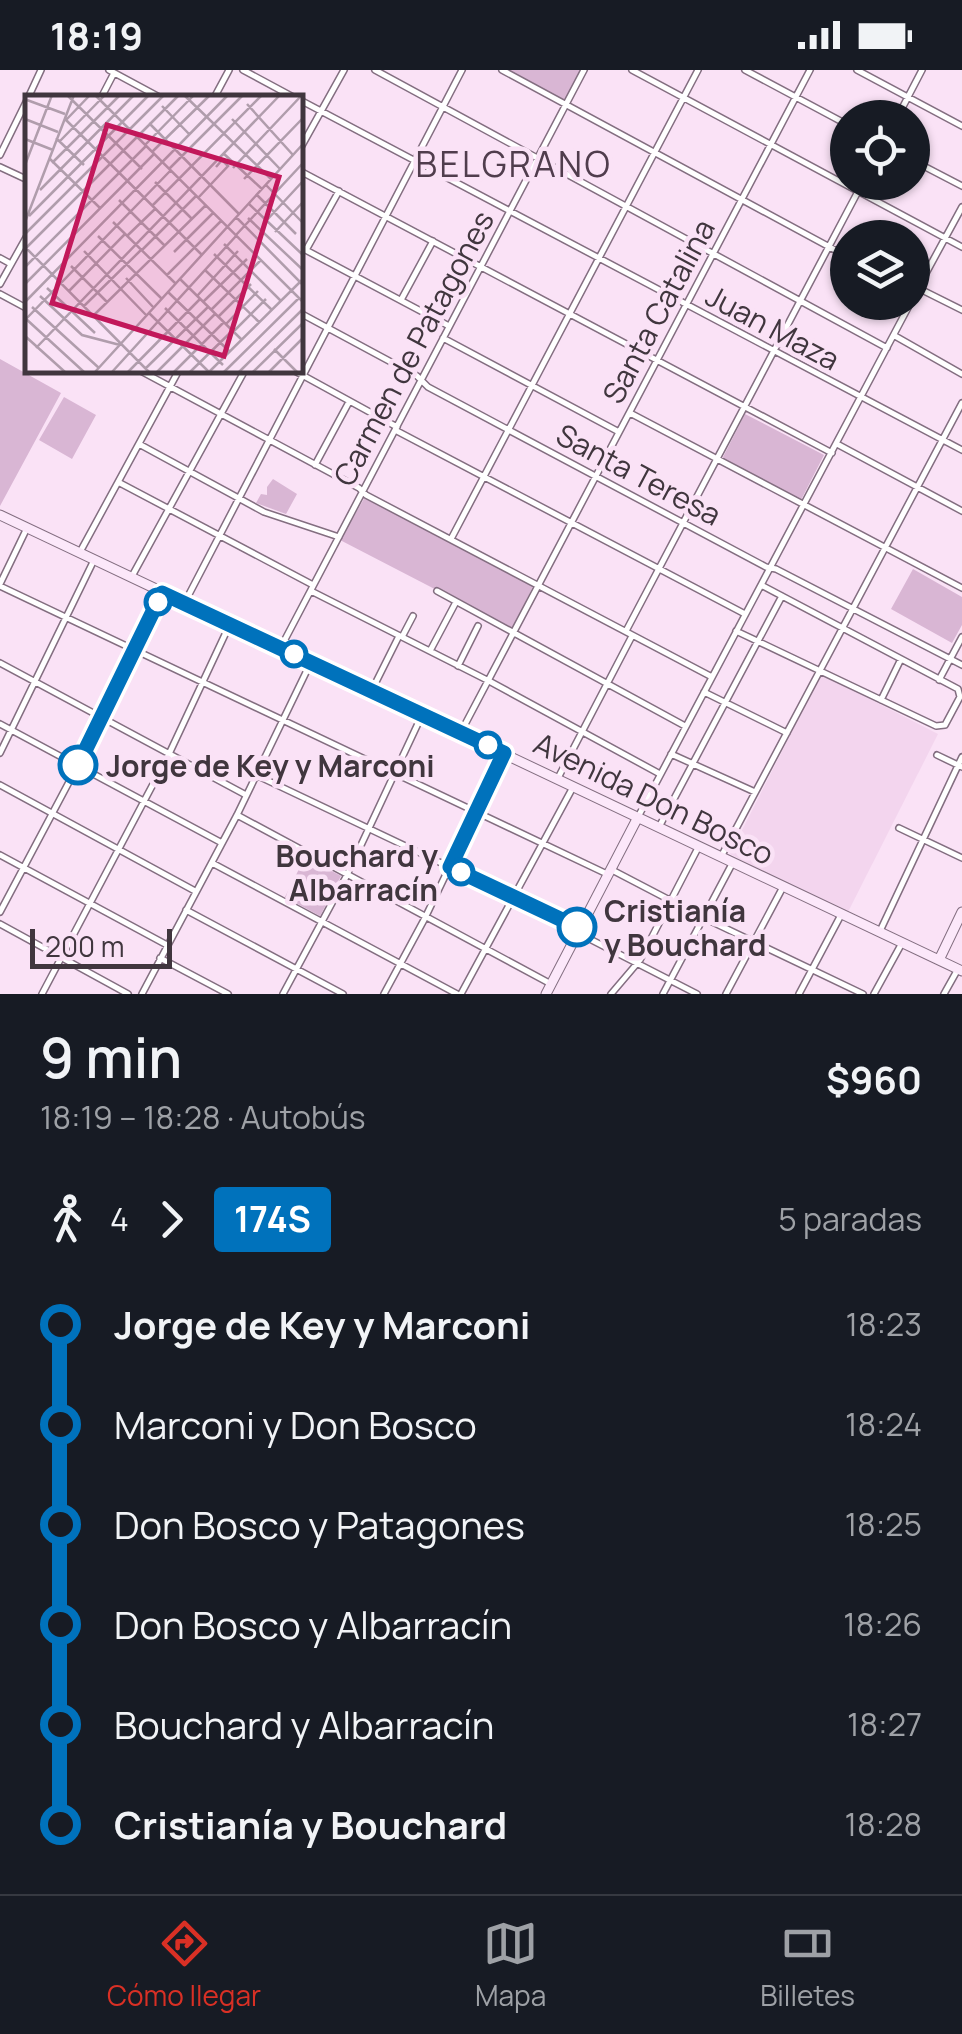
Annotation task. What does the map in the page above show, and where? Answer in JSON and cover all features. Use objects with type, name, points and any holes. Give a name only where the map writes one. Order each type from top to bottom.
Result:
[{"type":"main road","name":"Avenida Don Bosco","points":[[0,515],[960,970]]},
{"type":"main road","points":[[550,991],[638,817]]},
{"type":"main road","points":[[939,960],[962,912]]},
{"type":"street","points":[[29,95],[41,70]]},
{"type":"street","points":[[216,95],[229,70]]},
{"type":"street","name":"Juan Maza","points":[[243,70],[290,95]]},
{"type":"street","points":[[302,145],[344,70]]},
{"type":"street","points":[[376,70],[887,348]]},
{"type":"street","points":[[185,602],[462,70]]},
{"type":"street","points":[[502,70],[829,247]]},
{"type":"street","name":"Carmen de Patagones","points":[[281,647],[584,70]]},
{"type":"street","points":[[632,70],[830,177]]},
{"type":"street","points":[[451,539],[698,70]]},
{"type":"street","points":[[745,70],[830,116]]},
{"type":"street","name":"Santa Catalina","points":[[461,732],[810,70]]},
{"type":"street","points":[[857,70],[962,126]]},
{"type":"street","points":[[905,100],[922,70]]},
{"type":"street","points":[[103,95],[113,71],[156,95]]},
{"type":"street","name":"Juan Maza","points":[[302,101],[962,450]]},
{"type":"street","points":[[0,156],[25,104]]},
{"type":"street","points":[[0,167],[25,179]]},
{"type":"street","points":[[930,169],[962,186]]},
{"type":"street","points":[[302,173],[832,453]]},
{"type":"street","points":[[339,192],[303,248],[448,326]]},
{"type":"street","points":[[558,778],[658,570],[854,200]]},
{"type":"street","points":[[873,200],[962,247]]},
{"type":"street","points":[[930,265],[962,207]]},
{"type":"street","points":[[0,284],[25,239]]},
{"type":"street","points":[[400,300],[433,241]]},
{"type":"street","points":[[0,258],[11,264]]},
{"type":"street","points":[[0,294],[25,308]]},
{"type":"street","points":[[930,299],[962,310]]},
{"type":"street","name":"Santa Teresa","points":[[302,314],[428,387],[962,665]]},
{"type":"street","points":[[638,817],[901,320]]},
{"type":"street","points":[[893,336],[962,374]]},
{"type":"street","points":[[443,338],[618,432]]},
{"type":"street","points":[[143,372],[712,677]]},
{"type":"street","points":[[80,552],[178,372]]},
{"type":"street","points":[[131,578],[244,372]]},
{"type":"street","points":[[298,372],[484,478],[744,614]]},
{"type":"street","points":[[316,465],[349,401]]},
{"type":"street","points":[[722,857],[962,403]]},
{"type":"street","points":[[630,413],[962,588]]},
{"type":"street","points":[[139,444],[238,498],[299,526],[339,537]]},
{"type":"street","points":[[837,444],[962,512]]},
{"type":"street","points":[[118,482],[660,774]]},
{"type":"street","points":[[27,528],[0,585],[863,994]]},
{"type":"street","points":[[0,753],[94,560]]},
{"type":"street","points":[[736,631],[936,726],[945,724],[960,697],[958,689],[761,586]]},
{"type":"street","points":[[437,591],[686,726]]},
{"type":"street","points":[[0,912],[103,718],[162,593]]},
{"type":"street","points":[[659,826],[782,596]]},
{"type":"street","points":[[430,651],[456,602]]},
{"type":"street","points":[[372,690],[413,616]]},
{"type":"street","points":[[42,994],[169,754],[230,623]]},
{"type":"street","points":[[458,666],[478,626]]},
{"type":"street","points":[[940,680],[962,637]]},
{"type":"street","points":[[881,700],[902,659]]},
{"type":"street","points":[[142,994],[311,662]]},
{"type":"street","points":[[0,663],[246,795]]},
{"type":"street","points":[[704,692],[787,733]]},
{"type":"street","points":[[284,994],[347,875],[422,714]]},
{"type":"street","points":[[0,724],[222,843]]},
{"type":"street","points":[[384,994],[426,918],[504,753]]},
{"type":"street","points":[[672,754],[755,792]]},
{"type":"street","points":[[937,755],[960,766]]},
{"type":"street","points":[[880,932],[962,757]]},
{"type":"street","points":[[256,775],[514,896],[636,965],[697,994]]},
{"type":"street","points":[[0,785],[196,892]]},
{"type":"street","points":[[212,863],[459,994],[574,786]]},
{"type":"street","points":[[236,815],[486,949],[550,991]]},
{"type":"street","points":[[898,828],[962,858]]},
{"type":"street","points":[[612,994],[636,965],[699,846]]},
{"type":"street","points":[[0,855],[167,945]]},
{"type":"street","points":[[663,994],[733,862]]},
{"type":"street","points":[[726,994],[782,887]]},
{"type":"street","points":[[186,910],[342,994]]},
{"type":"street","points":[[800,994],[842,915]]},
{"type":"street","points":[[0,924],[128,994]]},
{"type":"street","points":[[874,994],[902,943]]},
{"type":"street","points":[[160,958],[228,994]]},
{"type":"street","points":[[944,994],[960,970]]},
{"type":"shaded area","points":[[504,70],[584,70],[566,105]]},
{"type":"shaded area","points":[[0,359],[61,393],[0,506]]},
{"type":"shaded area","points":[[64,397],[96,415],[72,459],[39,440]]},
{"type":"shaded area","points":[[745,414],[824,455],[801,500],[722,459]]},
{"type":"shaded area","points":[[273,479],[297,494],[286,514],[256,503],[261,494],[267,495]]},
{"type":"shaded area","points":[[365,497],[534,584],[514,627],[340,540]]},
{"type":"shaded area","points":[[913,569],[962,597],[962,625],[952,643],[891,609]]},
{"type":"shaded area","points":[[821,674],[938,734],[847,914],[730,854]]},
{"type":"shaded area","points":[[305,857],[341,876],[320,916],[285,897]]},
{"type":"bus line","name":"174S","points":[[78,765],[162,593],[504,753],[450,867],[577,927]]},
{"type":"place","name":"Jorge de Key y Marconi","points":[[78,765]]},
{"type":"place","name":"Bouchard y Albarracín","points":[[461,872]]},
{"type":"place","name":"Cristianía y Bouchard","points":[[577,927]]},
{"type":"district","name":"BELGRANO","points":[[514,164]]}]
